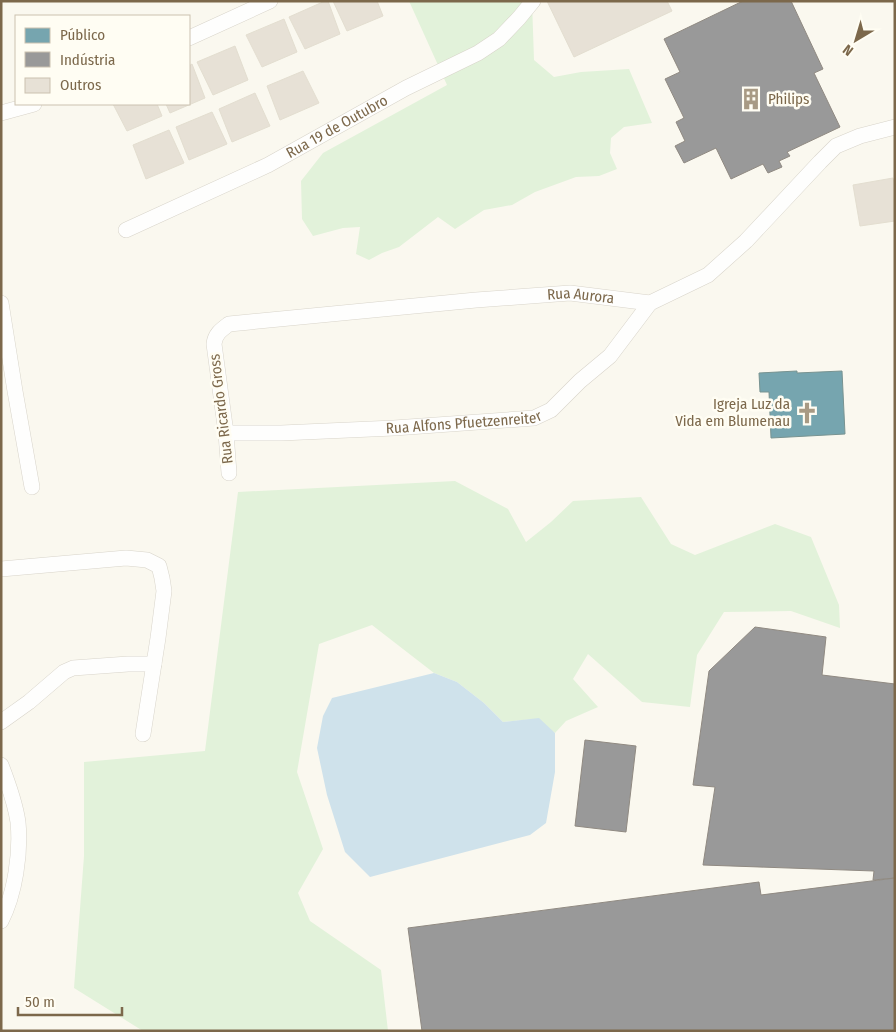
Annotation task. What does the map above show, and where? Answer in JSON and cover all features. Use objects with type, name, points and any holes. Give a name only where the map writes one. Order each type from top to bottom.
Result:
[{"type":"street","points":[[190,38],[270,1]]},
{"type":"street","name":"Rua 19 de Outubro","points":[[126,230],[268,165],[406,88],[478,53],[499,39],[533,1]]},
{"type":"street","points":[[1,113],[30,105]]},
{"type":"street","points":[[650,303],[708,276],[746,241],[836,146],[860,136],[895,127]]},
{"type":"street","name":"Rua Aurora","points":[[214,344],[220,330],[229,324],[466,301],[570,293],[650,303]]},
{"type":"street","points":[[1,303],[8,392],[32,487]]},
{"type":"street","name":"Rua Alfons Pfuetzenreiter","points":[[226,433],[281,434],[534,418],[552,410],[580,381],[610,356],[650,303]]},
{"type":"street","name":"Rua Ricardo Gross","points":[[214,344],[226,433],[229,473]]},
{"type":"street","points":[[3,572],[126,558],[147,560],[158,566],[164,591],[144,734]]},
{"type":"street","points":[[1,722],[29,702],[64,672],[73,668],[154,664]]},
{"type":"street","points":[[1,765],[10,789],[18,822],[18,852],[13,886],[1,921]]},
{"type":"green space","points":[[409,1],[532,1],[534,60],[554,77],[581,72],[629,69],[652,123],[624,127],[611,138],[610,153],[617,169],[599,176],[576,177],[535,192],[512,205],[484,210],[455,229],[438,217],[399,247],[369,260],[356,254],[360,227],[343,228],[313,236],[302,219],[301,181],[323,153],[447,85]]},
{"type":"green space","points":[[455,481],[508,509],[526,542],[573,501],[641,497],[671,544],[695,555],[775,524],[811,537],[839,605],[840,628],[791,611],[724,612],[697,655],[690,707],[642,702],[588,654],[573,679],[598,707],[566,721],[555,733],[534,719],[503,722],[484,703],[457,682],[434,673],[372,625],[319,644],[297,772],[323,849],[298,893],[310,921],[381,970],[388,1031],[143,1031],[74,988],[84,856],[84,762],[205,751],[238,492]]},
{"type":"shaded area","points":[[434,673],[457,682],[484,703],[503,722],[539,718],[555,733],[555,772],[546,823],[530,835],[370,877],[345,852],[327,795],[317,748],[323,716],[332,698]]},
{"type":"building: Público","name":"Igreja Luz da Vida em Blumenau","points":[[797,371],[797,373],[842,371],[845,434],[771,438],[769,392],[760,392],[759,373]]},
{"type":"building: Indústria","name":"Philips","points":[[743,1],[791,1],[823,69],[814,73],[840,127],[787,152],[790,156],[779,161],[782,167],[768,173],[763,164],[731,179],[716,148],[684,163],[675,146],[685,141],[676,122],[684,118],[665,79],[680,72],[664,39]]},
{"type":"building: Indústria","points":[[755,627],[826,637],[822,675],[895,684],[895,878],[873,880],[874,871],[703,865],[715,787],[693,785],[709,671]]},
{"type":"building: Indústria","points":[[585,740],[636,746],[626,832],[575,826]]},
{"type":"building: Indústria","points":[[895,878],[895,1031],[422,1031],[408,928],[759,882],[761,895]]},
{"type":"building: Outros","points":[[328,1],[340,34],[305,49],[289,17]]},
{"type":"building: Outros","points":[[333,1],[377,1],[383,16],[347,31]]},
{"type":"building: Outros","points":[[547,1],[667,1],[672,11],[574,57]]},
{"type":"building: Outros","points":[[284,19],[297,52],[262,67],[246,35]]},
{"type":"building: Outros","points":[[235,46],[248,80],[213,95],[197,62]]},
{"type":"building: Outros","points":[[192,64],[205,98],[190,104],[190,65]]},
{"type":"building: Outros","points":[[303,71],[319,103],[280,120],[267,86]]},
{"type":"building: Outros","points":[[255,93],[270,126],[232,142],[219,109]]},
{"type":"building: Outros","points":[[114,105],[157,105],[162,116],[127,131]]},
{"type":"building: Outros","points":[[166,105],[189,105],[170,113]]},
{"type":"building: Outros","points":[[212,112],[227,144],[189,160],[176,127]]},
{"type":"building: Outros","points":[[169,130],[184,163],[146,179],[133,145]]},
{"type":"building: Outros","points":[[893,178],[895,188],[895,221],[860,226],[853,185]]},
{"type":"place","name":"Philips","points":[[751,99]]},
{"type":"place","name":"Igreja Luz da Vida em Blumenau","points":[[807,413]]}]
